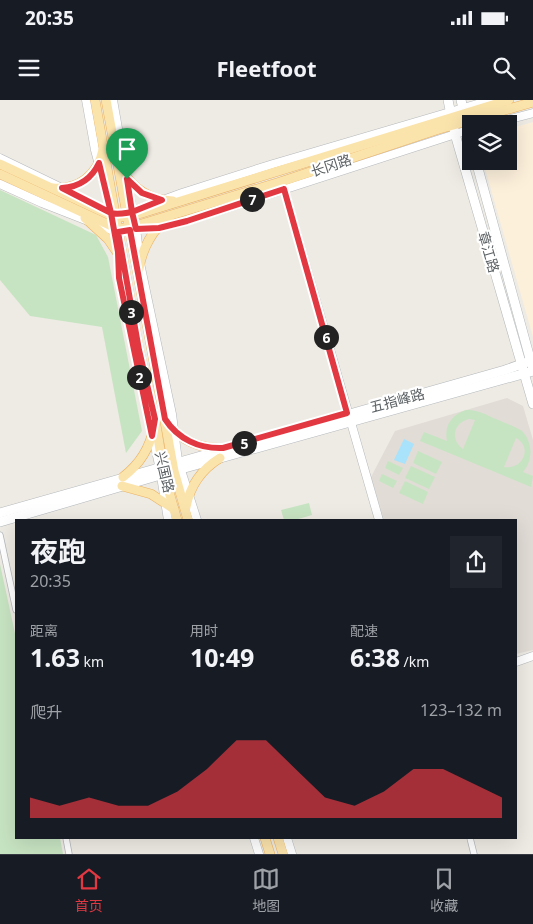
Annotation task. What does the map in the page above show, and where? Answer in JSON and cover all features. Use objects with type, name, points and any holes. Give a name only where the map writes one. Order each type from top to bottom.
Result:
[{"type":"main road","name":"兴国路","points":[[95,100],[116,230],[139,350],[155,419],[162,470],[177,519]]},
{"type":"main road","name":"兴国路","points":[[106,100],[133,228],[138,281],[165,419],[188,519]]},
{"type":"main road","name":"章江路","points":[[448,100],[453,122],[530,365]]},
{"type":"main road","name":"长冈路","points":[[471,115],[509,100]]},
{"type":"main road","name":"长冈路","points":[[475,115],[533,102]]},
{"type":"main road","name":"长冈路","points":[[116,230],[133,228],[280,182],[462,119]]},
{"type":"main road","name":"长冈路","points":[[114,215],[130,214],[178,201],[453,122]]},
{"type":"main road","points":[[48,187],[62,188],[84,181],[99,163],[103,145]]},
{"type":"main road","points":[[0,164],[114,215]]},
{"type":"main road","points":[[118,164],[127,179],[142,193],[162,200],[178,201]]},
{"type":"main road","name":"章江路","points":[[478,170],[530,365]]},
{"type":"main road","points":[[0,174],[116,230]]},
{"type":"main road","points":[[55,200],[90,222],[108,239],[121,256],[124,272]]},
{"type":"main road","points":[[138,281],[140,263],[148,242],[161,223],[174,214]]},
{"type":"main road","name":"章江路","points":[[530,365],[523,374],[533,404]]},
{"type":"main road","name":"五指峰路","points":[[0,513],[176,466],[223,448],[347,413],[505,370],[530,365]]},
{"type":"main road","name":"五指峰路","points":[[176,466],[220,458],[523,374]]},
{"type":"main road","points":[[155,419],[152,436],[143,456],[122,481],[165,502],[174,509]]},
{"type":"main road","points":[[165,419],[174,430],[196,445],[209,448],[223,448]]},
{"type":"main road","points":[[186,510],[189,494],[195,482],[204,471],[220,458]]},
{"type":"main road","name":"五指峰路","points":[[0,522],[122,481]]},
{"type":"main road","points":[[265,839],[270,854]]},
{"type":"main road","points":[[278,839],[283,854]]},
{"type":"street","points":[[86,100],[99,163],[114,215]]},
{"type":"street","points":[[113,100],[127,179],[130,214],[162,200],[453,122]]},
{"type":"street","points":[[469,115],[491,100]]},
{"type":"street","points":[[517,117],[533,112]]},
{"type":"street","points":[[197,519],[189,494],[176,466],[174,430],[133,228],[159,228],[187,221],[284,189],[462,119]]},
{"type":"street","points":[[0,158],[114,215]]},
{"type":"street","points":[[0,184],[42,203],[116,230],[119,278],[152,436],[162,470],[168,519]]},
{"type":"street","points":[[284,189],[379,519]]},
{"type":"street","points":[[0,535],[15,605]]},
{"type":"street","points":[[517,662],[533,656]]},
{"type":"street","points":[[66,839],[69,854]]},
{"type":"street","points":[[254,839],[259,854]]},
{"type":"street","points":[[287,839],[292,854]]},
{"type":"street","points":[[470,839],[474,854]]},
{"type":"shaded area","points":[[533,122],[533,337],[486,170],[517,170],[517,127]]},
{"type":"shaded area","points":[[507,398],[523,406],[533,440],[533,650],[517,654],[517,519],[384,519],[371,477],[395,431]]},
{"type":"green space","points":[[0,190],[96,235],[108,257],[142,431],[126,453],[102,327],[30,316],[0,280]]},
{"type":"green space","points":[[466,410],[478,411],[513,426],[526,435],[530,446],[530,457],[523,472],[533,476],[531,487],[420,441],[424,432],[447,441],[448,426],[453,418]],"holes":[[[469,419],[475,420],[463,449],[456,441],[455,432],[459,424]],[[516,438],[524,447],[524,457],[516,465],[504,467]]]},
{"type":"green space","points":[[418,451],[442,462],[436,474],[413,463]]},
{"type":"green space","points":[[388,461],[403,468],[399,475],[385,468]]},
{"type":"green space","points":[[411,466],[435,477],[429,489],[405,478]]},
{"type":"green space","points":[[382,474],[397,481],[393,488],[379,481]]},
{"type":"green space","points":[[405,481],[428,492],[423,504],[399,493]]},
{"type":"green space","points":[[309,503],[312,515],[298,519],[284,519],[281,510]]},
{"type":"green space","points":[[0,564],[15,633],[15,839],[60,839],[63,854],[0,854]]},
{"type":"water","points":[[404,439],[414,444],[405,464],[394,460]]},
{"type":"route","points":[[127,179],[132,212],[127,213],[111,213],[99,163],[97,168],[84,181],[62,188],[111,213],[118,252],[119,278],[152,436],[155,419],[139,350],[118,232],[130,230],[165,419],[178,434],[196,445],[216,449],[347,413],[284,189],[187,221],[159,228],[136,229],[132,212],[162,200],[142,193],[127,179]]}]
